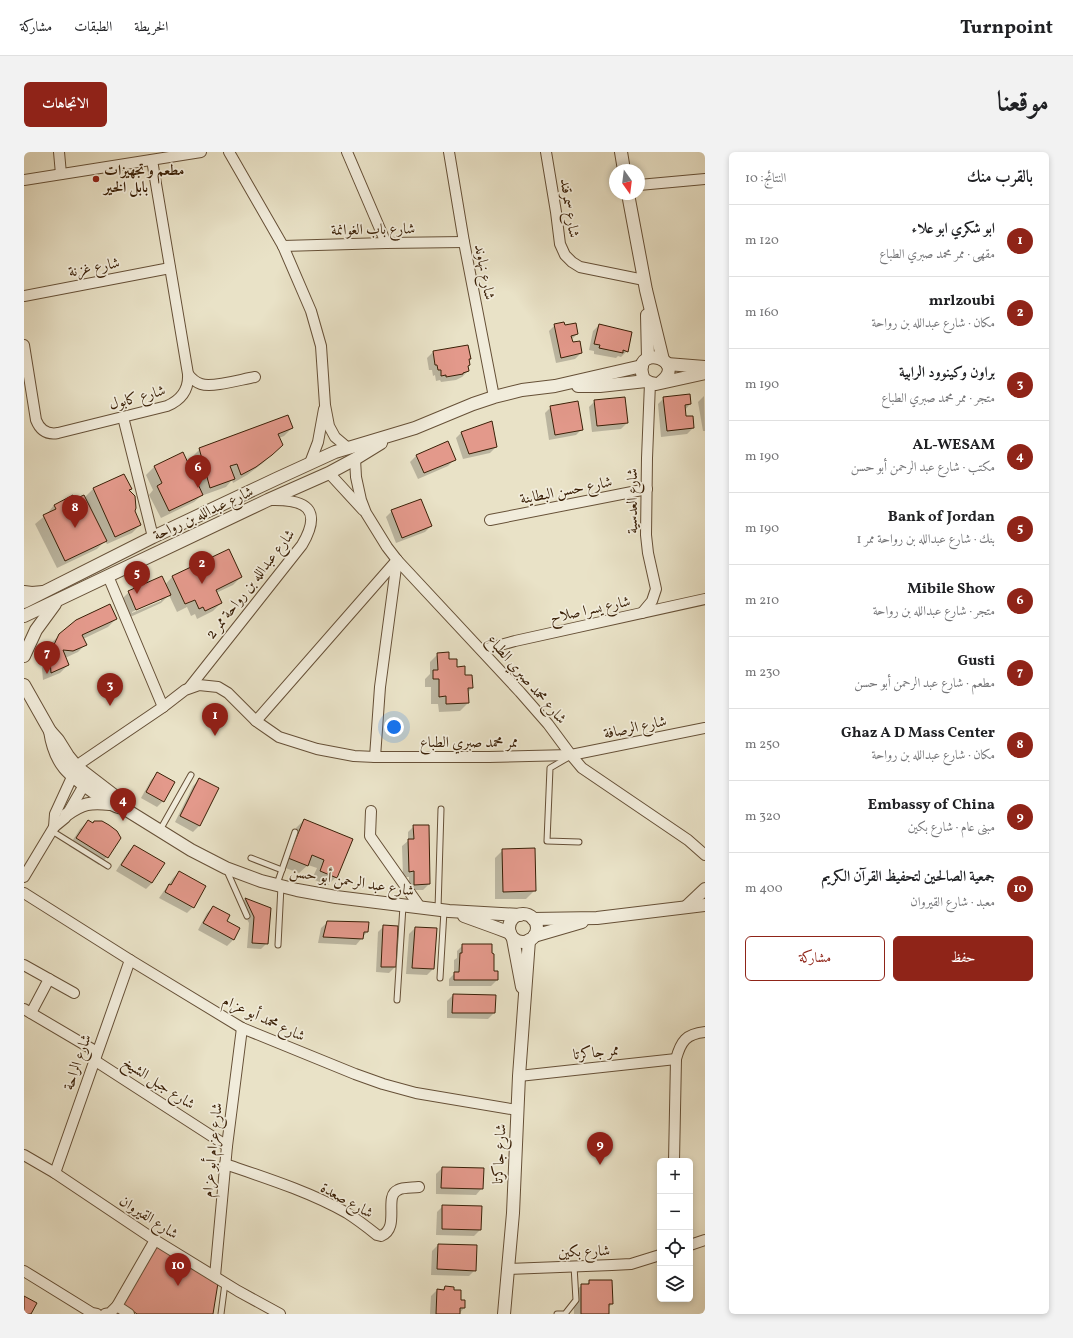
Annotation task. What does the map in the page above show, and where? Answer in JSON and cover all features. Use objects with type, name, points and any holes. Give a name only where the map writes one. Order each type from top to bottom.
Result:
[{"type":"street","points":[[59,152],[61,174]]},
{"type":"street","points":[[24,180],[201,152]]},
{"type":"street","points":[[229,152],[283,246],[311,311],[320,346],[323,367],[325,405],[329,426],[335,438],[348,448]]},
{"type":"street","points":[[347,152],[386,243]]},
{"type":"street","name":"شارع نهاوند","points":[[449,152],[464,242],[494,397]]},
{"type":"street","name":"شارع سمرقند","points":[[546,152],[560,244],[564,255],[580,267],[645,285]]},
{"type":"street","points":[[621,152],[623,164]]},
{"type":"street","name":"شارع كابول","points":[[24,345],[36,420],[42,430],[47,433],[53,434],[123,417],[174,403],[181,398],[188,384],[188,374],[152,160]]},
{"type":"street","points":[[645,184],[705,179]]},
{"type":"street","points":[[629,200],[645,285],[668,369],[668,374],[652,382],[643,377],[641,372],[645,362],[645,285]]},
{"type":"street","name":"شارع باب الغوانمة","points":[[283,246],[464,242]]},
{"type":"street","name":"شارع غزنة","points":[[24,296],[170,268]]},
{"type":"street","points":[[645,362],[653,357],[665,362],[705,367]]},
{"type":"street","name":"شارع عبدالله بن رواحة","points":[[555,386],[645,362]]},
{"type":"street","points":[[188,374],[195,382],[205,385],[255,377]]},
{"type":"street","name":"شارع عبدالله بن رواحة","points":[[24,602],[153,538],[335,452],[422,425],[494,397],[522,390],[555,386],[600,386],[652,382],[705,374]]},
{"type":"street","name":"شارع العدسية","points":[[642,613],[652,601],[656,589],[648,553],[646,535],[647,450],[652,382]]},
{"type":"street","points":[[310,463],[318,442],[325,405]]},
{"type":"street","points":[[123,417],[153,538]]},
{"type":"street","name":"شارع عبدالله بن رواحة","points":[[24,616],[268,500],[329,473],[355,459],[393,435]]},
{"type":"street","name":"شارع محمد صبري الطباع","points":[[355,459],[357,485],[366,513],[375,530],[397,560],[482,650],[548,724],[582,768],[688,840],[705,855]]},
{"type":"street","name":"شارع محمد صبري الطباع","points":[[329,473],[366,513]]},
{"type":"street","name":"شارع حسن البطاينة","points":[[490,520],[647,489]]},
{"type":"street","name":"شارع عبدالله بن رواحة ممر 2","points":[[189,688],[302,545],[307,536],[311,519],[309,511],[303,504],[293,501],[268,500]]},
{"type":"street","points":[[256,722],[397,560]]},
{"type":"street","points":[[375,757],[380,687],[397,560]]},
{"type":"street","points":[[108,576],[163,707]]},
{"type":"street","points":[[24,591],[32,592],[49,590]]},
{"type":"street","name":"شارع يسرا صلاح","points":[[482,650],[515,641],[705,600]]},
{"type":"street","points":[[24,656],[36,630],[58,601]]},
{"type":"street","name":"شارع عبد الرحمن أبو حسن","points":[[24,684],[50,731],[52,743],[63,767],[75,772],[114,807],[125,809],[191,850],[226,868],[279,886],[336,897],[444,910],[520,915]]},
{"type":"street","name":"ممر محمد صبري الطباع","points":[[189,688],[199,685],[218,687],[228,693],[256,722],[279,737],[317,749],[354,756],[526,757],[571,755]]},
{"type":"street","points":[[53,829],[55,814],[75,772],[82,762],[128,732],[189,688]]},
{"type":"street","name":"شارع الرصافة","points":[[571,755],[705,728]]},
{"type":"street","points":[[24,877],[53,829],[65,818],[86,781]]},
{"type":"street","name":"شارع عبد الرحمن أبو حسن","points":[[86,781],[120,800],[125,809]]},
{"type":"street","points":[[66,815],[78,806],[87,803],[95,802],[111,804]]},
{"type":"street","points":[[371,811],[370,836],[420,907]]},
{"type":"street","name":"شارع محمد صبري الطباع","points":[[688,840],[705,848]]},
{"type":"street","points":[[686,908],[705,889]]},
{"type":"street","name":"شارع محمد أبو عزام","points":[[24,892],[130,960],[242,1028],[383,1084],[416,1093],[517,1110]]},
{"type":"street","points":[[532,919],[596,918],[705,905]]},
{"type":"street","name":"شارع عبد الرحمن أبو حسن","points":[[444,910],[497,928],[511,936]]},
{"type":"street","points":[[532,938],[536,927],[529,916],[520,915],[512,920],[508,929],[511,936],[521,942],[596,918]]},
{"type":"street","name":"شارع جاكرتا","points":[[511,936],[524,996]]},
{"type":"street","name":"شارع جاكرتا","points":[[504,1314],[513,1213],[517,1110],[524,996],[532,938]]},
{"type":"street","name":"شارع الراحة","points":[[55,1174],[95,1056],[130,960]]},
{"type":"street","points":[[24,965],[74,993]]},
{"type":"street","points":[[27,1011],[48,979]]},
{"type":"street","name":"شارع جبل الشيخ","points":[[27,1011],[227,1146]]},
{"type":"street","name":"شارع عزام أبو عزام","points":[[215,1276],[225,1164],[242,1028]]},
{"type":"street","points":[[674,1158],[676,1059],[683,1040],[692,1035],[705,1032]]},
{"type":"street","name":"ممر جاكرتا","points":[[519,1076],[676,1059]]},
{"type":"street","name":"شارع القيروان","points":[[24,1155],[155,1240],[225,1283],[280,1314]]},
{"type":"street","name":"شارع صعدة","points":[[225,1164],[272,1180],[319,1200],[347,1213],[377,1235],[381,1236],[386,1234],[391,1226],[393,1194],[396,1190],[420,1187]]},
{"type":"street","points":[[105,1314],[110,1313],[117,1306],[155,1240]]},
{"type":"street","points":[[693,1244],[705,1240]]},
{"type":"street","name":"شارع بكين","points":[[508,1269],[631,1264],[657,1256]]},
{"type":"street","points":[[24,1271],[92,1313],[97,1314]]},
{"type":"street","points":[[117,1306],[129,1314]]},
{"type":"lane","points":[[571,755],[550,768],[547,841],[578,842]]},
{"type":"lane","points":[[160,830],[191,775]]},
{"type":"lane","points":[[440,978],[444,910],[441,809]]},
{"type":"lane","points":[[53,829],[108,866]]},
{"type":"lane","points":[[278,945],[279,886],[282,870],[295,832]]},
{"type":"lane","points":[[251,858],[282,870]]},
{"type":"lane","points":[[226,868],[247,916]]},
{"type":"lane","points":[[397,1000],[403,905]]},
{"type":"lane","points":[[557,1314],[564,1314],[576,1300],[574,1266]]},
{"type":"lane","points":[[221,1314],[225,1283]]},
{"type":"building","points":[[564,322],[565,325],[576,323],[578,334],[571,336],[573,342],[580,341],[582,353],[561,358],[554,324]]},
{"type":"building","points":[[599,324],[632,332],[628,352],[623,350],[623,353],[599,348],[600,345],[594,344]]},
{"type":"building","points":[[468,345],[471,359],[469,359],[469,371],[463,374],[446,377],[446,375],[441,376],[441,370],[438,370],[437,365],[435,365],[433,351]]},
{"type":"building","points":[[690,394],[691,404],[685,405],[686,416],[693,416],[694,428],[667,431],[663,397]]},
{"type":"building","points":[[625,397],[628,423],[597,426],[594,400]]},
{"type":"building","points":[[578,401],[583,430],[555,435],[550,406]]},
{"type":"building","points":[[288,415],[293,428],[278,434],[283,445],[256,467],[241,475],[237,464],[230,466],[235,479],[210,488],[199,448]]},
{"type":"building","points":[[492,421],[497,447],[469,454],[461,432]]},
{"type":"building","points":[[448,441],[456,460],[424,473],[416,455]]},
{"type":"building","points":[[183,452],[203,495],[169,511],[157,486],[162,483],[154,466]]},
{"type":"building","points":[[124,474],[132,489],[129,490],[135,496],[135,511],[141,525],[115,537],[93,488]]},
{"type":"building","points":[[73,495],[75,499],[84,495],[107,541],[65,561],[43,515],[56,509],[54,505]]},
{"type":"building","points":[[421,499],[432,526],[402,538],[391,510]]},
{"type":"building","points":[[229,549],[242,577],[216,590],[222,603],[205,611],[203,607],[199,609],[195,600],[185,604],[172,576]]},
{"type":"building","points":[[162,576],[171,595],[136,610],[128,591]]},
{"type":"building","points":[[110,604],[117,619],[82,635],[87,645],[73,651],[63,650],[69,665],[51,673],[51,651],[59,634],[76,620]]},
{"type":"building","points":[[449,652],[449,659],[457,659],[457,667],[465,666],[465,675],[472,675],[473,688],[468,688],[469,703],[446,704],[446,696],[439,697],[439,679],[433,679],[433,670],[438,670],[437,653]]},
{"type":"building","points":[[157,772],[175,782],[164,802],[146,792]]},
{"type":"building","points":[[199,778],[219,788],[200,826],[180,816]]},
{"type":"building","points":[[304,819],[353,839],[337,878],[320,871],[324,860],[312,855],[308,866],[288,858]]},
{"type":"building","points":[[88,820],[93,823],[94,821],[102,821],[117,831],[121,838],[108,858],[76,838]]},
{"type":"building","points":[[413,825],[429,825],[430,884],[414,885],[414,871],[409,872],[408,839],[414,839]]},
{"type":"building","points":[[134,845],[165,863],[152,883],[121,865]]},
{"type":"building","points":[[535,848],[536,891],[503,892],[502,849]]},
{"type":"building","points":[[179,871],[206,886],[194,908],[165,892]]},
{"type":"building","points":[[245,898],[271,908],[268,944],[252,943],[254,917]]},
{"type":"building","points":[[213,906],[230,915],[227,921],[240,928],[234,940],[203,923]]},
{"type":"building","points":[[327,921],[369,922],[368,932],[364,932],[363,939],[323,937]]},
{"type":"building","points":[[383,925],[398,926],[396,967],[381,967]]},
{"type":"building","points":[[415,927],[437,928],[434,969],[412,968]]},
{"type":"building","points":[[462,944],[492,944],[492,953],[494,954],[494,971],[498,971],[498,980],[454,980],[454,972],[459,972]]},
{"type":"building","points":[[453,994],[496,995],[495,1013],[452,1013]]},
{"type":"building","points":[[442,1167],[484,1168],[483,1189],[441,1188]]},
{"type":"building","points":[[442,1205],[482,1206],[481,1230],[442,1229]]},
{"type":"building","points":[[438,1244],[477,1245],[476,1271],[437,1269]]},
{"type":"building","points":[[156,1245],[218,1283],[213,1314],[137,1314],[122,1303]]},
{"type":"building","points":[[589,1280],[612,1280],[613,1304],[609,1304],[609,1314],[581,1314],[581,1284],[589,1284]]},
{"type":"building","points":[[445,1286],[454,1287],[454,1290],[461,1290],[461,1300],[465,1300],[465,1308],[460,1308],[460,1314],[436,1314],[437,1289],[444,1290]]},
{"type":"building","points":[[24,1296],[37,1303],[31,1314],[24,1314]]},
{"type":"place","name":"مطعم و تجهيزات بابل الخير","points":[[96,179]]},
{"type":"place","name":"Mibile Show","points":[[198,488]]},
{"type":"place","name":"Ghaz A D Mass Center","points":[[75,528]]},
{"type":"place","name":"mrlzoubi","points":[[202,584]]},
{"type":"place","name":"Bank of Jordan","points":[[137,594]]},
{"type":"place","name":"Gusti","points":[[47,674]]},
{"type":"place","name":"براون وكينوود الرابية","points":[[110,706]]},
{"type":"place","name":"ابو شكري ابو علاء","points":[[215,736]]},
{"type":"place","name":"AL-WESAM","points":[[123,821]]},
{"type":"place","name":"Embassy of China","points":[[600,1165]]},
{"type":"place","name":"جمعية الصالحين لتحفيظ القرآن الكريم","points":[[178,1286]]}]
